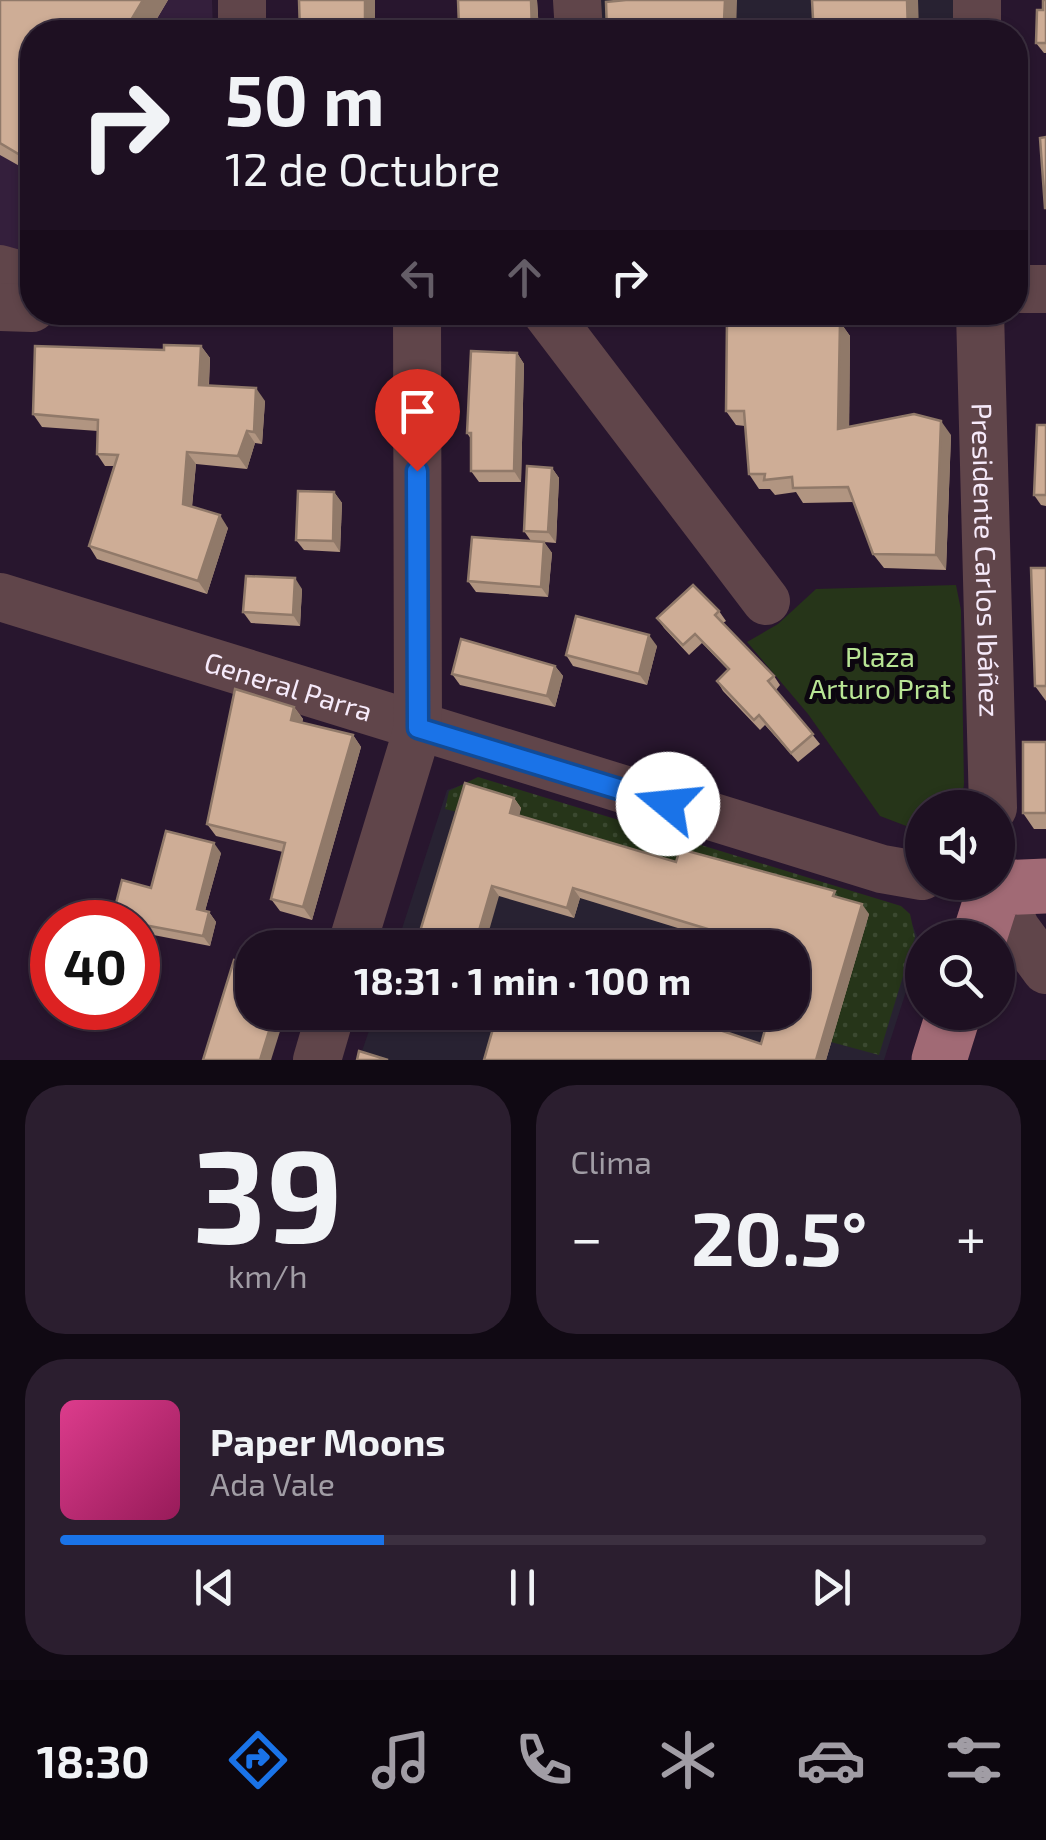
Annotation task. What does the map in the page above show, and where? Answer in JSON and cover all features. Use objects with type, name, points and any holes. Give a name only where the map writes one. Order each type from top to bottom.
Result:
[{"type":"main road","points":[[939,1060],[948,1030]]},
{"type":"street","points":[[356,930],[418,728],[417,325]]},
{"type":"street","points":[[556,325],[766,601]]},
{"type":"street","name":"Presidente Carlos Ibáñez","points":[[980,325],[993,790]]},
{"type":"street","name":"General Parra","points":[[0,598],[882,870],[905,873]]},
{"type":"street","points":[[998,900],[1046,970]]},
{"type":"street","points":[[317,1060],[326,1030]]},
{"type":"shaded area","points":[[0,0],[212,0],[213,20],[20,20],[20,259],[0,252]]},
{"type":"shaded area","points":[[600,0],[964,0],[964,20],[600,20]]},
{"type":"shaded area","points":[[471,782],[905,922],[905,995],[884,1060],[359,1060],[369,1030],[810,1030],[810,930],[402,930],[447,790]]},
{"type":"green space","name":"Plaza Arturo Prat","points":[[956,585],[961,610],[963,790],[905,790],[905,826],[880,816],[808,714],[747,642],[778,624],[816,589]]},
{"type":"green space","points":[[478,777],[901,906],[911,920],[905,920],[905,970],[879,1055],[831,1042],[869,914],[683,872],[517,823],[521,809],[465,814],[445,809],[449,791]]},
{"type":"building","points":[[0,0],[143,0],[131,20],[20,20],[20,155],[0,143]]},
{"type":"building","points":[[299,0],[365,0],[365,20],[300,20]]},
{"type":"building","points":[[458,0],[531,0],[532,20],[459,20]]},
{"type":"building","points":[[725,0],[724,20],[607,20],[606,2]]},
{"type":"building","points":[[812,0],[907,0],[908,20],[768,20],[813,19]]},
{"type":"building","points":[[1043,0],[1046,43],[1036,43],[1037,10],[1043,10]]},
{"type":"building","points":[[1046,137],[1046,208],[1045,208],[1040,138]]},
{"type":"building","points":[[727,325],[840,325],[838,429],[914,414],[941,421],[936,555],[873,554],[848,487],[793,488],[792,477],[764,480],[765,474],[749,474],[744,411],[726,411]]},
{"type":"building","points":[[164,345],[201,346],[199,385],[256,388],[254,432],[247,431],[238,456],[187,452],[183,504],[220,515],[198,581],[89,546],[118,455],[97,454],[98,420],[33,414],[35,346],[164,350]]},
{"type":"building","points":[[471,351],[517,353],[514,471],[471,471],[471,433],[467,433]]},
{"type":"building","points":[[1037,425],[1046,425],[1046,495],[1034,495]]},
{"type":"building","points":[[527,466],[552,468],[548,532],[524,531]]},
{"type":"building","points":[[298,491],[334,492],[333,541],[296,540]]},
{"type":"building","points":[[472,537],[544,542],[541,587],[468,581]]},
{"type":"building","points":[[1031,568],[1046,568],[1046,686],[1035,686]]},
{"type":"building","points":[[246,576],[295,578],[293,615],[243,612]]},
{"type":"building","points":[[693,585],[719,611],[715,615],[774,676],[768,681],[813,734],[791,753],[759,715],[754,720],[717,681],[729,669],[695,634],[683,645],[657,618]]},
{"type":"building","points":[[576,616],[649,635],[639,674],[566,655]]},
{"type":"building","points":[[461,639],[555,666],[547,696],[452,674]]},
{"type":"building","points":[[235,689],[294,707],[291,720],[353,735],[303,907],[271,899],[285,843],[207,824]]},
{"type":"building","points":[[1023,742],[1046,742],[1046,813],[1023,813]]},
{"type":"building","points":[[465,783],[514,798],[510,813],[676,862],[680,849],[835,891],[833,896],[862,904],[816,1060],[484,1060],[493,1030],[720,1030],[761,1044],[765,1030],[810,1030],[810,930],[711,930],[573,888],[567,908],[492,886],[479,930],[420,930]]},
{"type":"building","points":[[166,831],[214,843],[197,909],[209,912],[203,936],[160,928],[160,900],[117,900],[122,880],[151,888]]},
{"type":"building","points":[[235,960],[235,1030],[269,1030],[260,1060],[203,1060]]},
{"type":"building","points":[[359,1051],[388,1060],[357,1060]]},
{"type":"route","points":[[417,471],[418,728],[668,804]]}]
